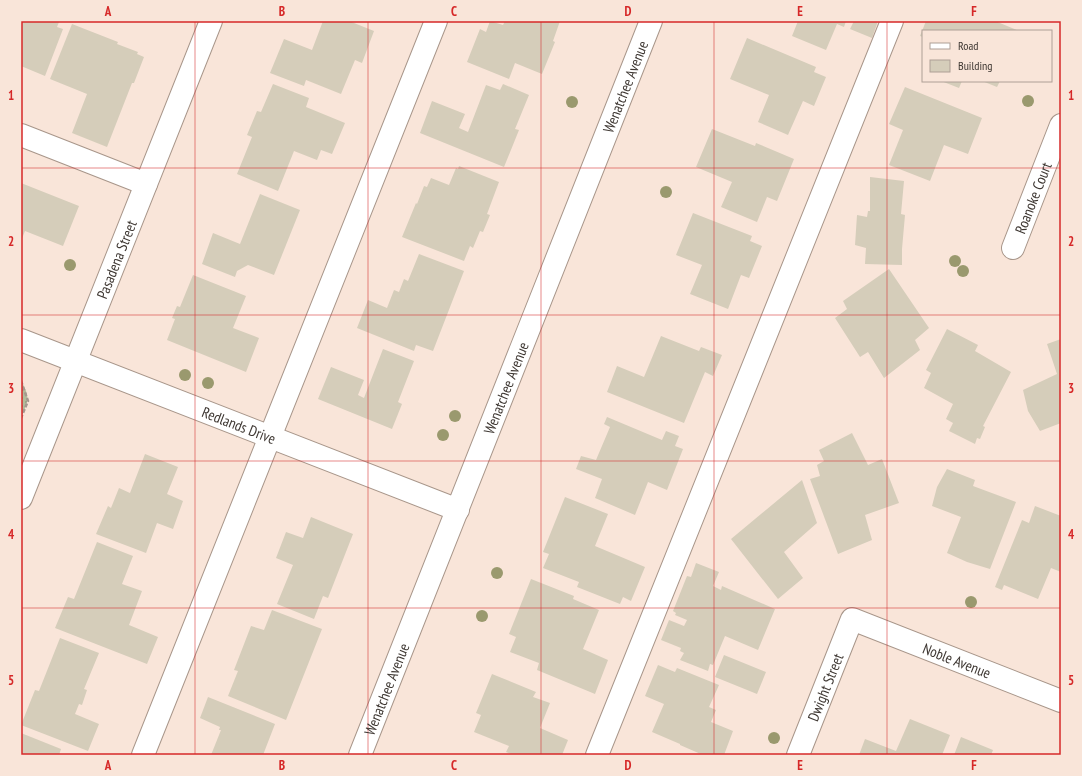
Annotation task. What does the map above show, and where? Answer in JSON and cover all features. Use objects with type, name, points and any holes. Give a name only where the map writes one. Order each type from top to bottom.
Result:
[{"type":"street","name":"Pasadena Street","points":[[21,498],[211,21]]},
{"type":"street","points":[[143,755],[436,21]]},
{"type":"street","name":"Wenatchee Avenue","points":[[360,755],[651,21]]},
{"type":"street","points":[[597,755],[892,21]]},
{"type":"street","name":"Roanoke Court","points":[[1013,248],[1061,125]]},
{"type":"street","points":[[21,135],[146,184]]},
{"type":"street","name":"Redlands Drive","points":[[21,340],[458,510]]},
{"type":"street","name":"Noble Avenue","points":[[852,619],[1061,701]]},
{"type":"street","name":"Dwight Street","points":[[798,755],[852,619]]},
{"type":"path","points":[[21,381],[28,401],[21,418]]},
{"type":"green space","points":[[21,381],[26,392],[27,400],[21,418]]},
{"type":"building","points":[[21,21],[57,21],[59,22],[57,27],[63,29],[45,76],[21,66]]},
{"type":"building","points":[[323,21],[349,21],[374,31],[362,63],[355,60],[341,94],[306,80],[304,86],[270,73],[284,39],[312,50]]},
{"type":"building","points":[[490,21],[503,25],[505,21],[560,21],[553,41],[555,42],[542,74],[515,63],[509,79],[467,62],[480,29],[486,32]]},
{"type":"building","points":[[798,21],[846,21],[844,27],[837,24],[826,50],[792,36]]},
{"type":"building","points":[[854,21],[878,21],[872,38],[850,29]]},
{"type":"building","points":[[926,21],[995,21],[1017,30],[922,30]]},
{"type":"building","points":[[72,24],[118,42],[117,44],[138,52],[137,54],[144,57],[134,83],[132,83],[107,147],[72,133],[87,94],[50,79]]},
{"type":"building","points":[[747,38],[816,67],[814,72],[826,77],[814,106],[803,101],[788,135],[758,122],[769,95],[730,79]]},
{"type":"building","points":[[944,82],[962,82],[959,88]]},
{"type":"building","points":[[984,82],[1000,82],[997,87]]},
{"type":"building","points":[[273,84],[309,98],[306,107],[345,123],[332,154],[321,150],[317,160],[294,151],[278,191],[237,174],[252,137],[247,135],[257,111],[261,112]]},
{"type":"building","points":[[503,84],[529,95],[515,129],[519,130],[504,167],[420,133],[432,101],[465,114],[459,128],[468,132],[486,85],[500,90]]},
{"type":"building","points":[[905,87],[982,118],[968,154],[944,145],[930,181],[889,165],[903,130],[889,124]]},
{"type":"building","points":[[712,129],[755,146],[756,143],[794,159],[777,201],[767,197],[757,222],[721,207],[732,182],[696,167]]},
{"type":"building","points":[[459,166],[499,182],[487,214],[490,215],[483,232],[480,231],[473,248],[470,246],[464,261],[402,237],[424,186],[427,187],[431,178],[449,185],[456,168],[458,169]]},
{"type":"building","points":[[870,177],[904,181],[901,214],[905,215],[902,265],[865,264],[866,248],[855,245],[857,215],[867,217],[868,211],[870,211]]},
{"type":"building","points":[[21,183],[79,206],[63,246],[25,231],[21,241]]},
{"type":"building","points":[[260,194],[300,210],[274,275],[248,265],[237,271],[235,277],[202,264],[213,233],[240,244]]},
{"type":"building","points":[[693,213],[752,236],[750,241],[762,246],[749,278],[741,275],[728,309],[690,294],[702,265],[676,255]]},
{"type":"building","points":[[419,254],[464,271],[433,351],[416,345],[414,351],[357,328],[368,300],[387,308],[394,290],[399,292],[404,279],[408,281]]},
{"type":"building","points":[[889,269],[929,328],[915,340],[920,350],[884,378],[868,352],[860,357],[835,318],[847,309],[843,301]]},
{"type":"building","points":[[193,275],[246,296],[233,328],[259,338],[246,372],[167,340],[175,319],[172,318],[177,306],[180,307]]},
{"type":"building","points":[[947,329],[978,345],[975,351],[1011,372],[983,426],[985,427],[980,439],[977,438],[975,444],[949,431],[953,423],[946,419],[953,404],[924,388],[931,373],[926,370]]},
{"type":"building","points":[[661,336],[699,351],[701,347],[722,355],[713,376],[705,372],[684,423],[607,392],[617,366],[644,377]]},
{"type":"building","points":[[1061,339],[1061,423],[1040,431],[1028,411],[1023,390],[1057,374],[1047,344]]},
{"type":"building","points":[[383,349],[414,361],[398,402],[402,404],[392,429],[318,399],[331,367],[364,380],[358,395],[364,398]]},
{"type":"building","points":[[607,417],[662,440],[666,431],[679,436],[675,446],[683,449],[667,490],[648,482],[635,515],[595,498],[602,479],[576,469],[581,456],[596,460],[610,427],[604,424]]},
{"type":"building","points":[[852,433],[868,465],[882,459],[899,503],[865,515],[872,540],[838,554],[810,479],[820,476],[817,465],[824,461],[819,450]]},
{"type":"building","points":[[145,454],[178,467],[167,494],[183,501],[173,529],[157,523],[146,553],[96,534],[108,506],[111,508],[119,488],[130,493]]},
{"type":"building","points":[[947,469],[975,480],[973,486],[1016,502],[990,569],[967,562],[947,553],[961,517],[932,506],[937,487]]},
{"type":"building","points":[[802,480],[817,523],[784,552],[803,578],[778,599],[731,539]]},
{"type":"building","points":[[565,497],[608,514],[595,546],[645,567],[631,601],[623,597],[620,604],[577,587],[579,582],[543,568],[549,554],[543,552]]},
{"type":"building","points":[[1035,506],[1061,516],[1061,572],[1051,568],[1038,599],[1004,585],[1002,590],[995,587],[1022,520],[1029,523]]},
{"type":"building","points":[[311,517],[353,534],[328,598],[323,596],[314,619],[277,604],[293,565],[276,558],[286,532],[303,538]]},
{"type":"building","points":[[97,542],[133,556],[122,584],[142,591],[129,625],[158,637],[147,664],[55,628],[68,597],[74,599]]},
{"type":"building","points":[[696,563],[719,572],[713,586],[721,590],[722,586],[775,609],[758,650],[725,636],[713,665],[710,664],[708,671],[680,660],[684,653],[680,651],[681,648],[661,640],[669,620],[684,626],[687,620],[675,615],[676,613],[673,611],[687,576],[691,577]]},
{"type":"building","points":[[531,579],[574,596],[573,599],[599,610],[583,649],[608,660],[595,694],[537,670],[539,663],[510,652],[516,637],[509,634]]},
{"type":"building","points":[[272,610],[322,629],[286,720],[228,696],[238,671],[234,670],[251,626],[264,630]]},
{"type":"building","points":[[60,638],[99,653],[84,689],[87,690],[82,705],[79,704],[75,714],[99,724],[88,751],[21,725],[35,690],[39,691]]},
{"type":"building","points":[[724,655],[766,672],[757,694],[715,677]]},
{"type":"building","points":[[658,665],[675,672],[677,668],[719,685],[709,707],[716,710],[711,722],[733,731],[724,755],[703,755],[652,732],[664,704],[645,696]]},
{"type":"building","points":[[492,674],[536,692],[533,697],[550,703],[540,728],[568,740],[562,755],[514,755],[506,752],[509,746],[474,732],[481,715],[476,713]]},
{"type":"building","points":[[208,697],[275,724],[263,755],[211,755],[221,730],[219,730],[220,727],[200,718]]},
{"type":"building","points":[[910,719],[950,735],[942,755],[859,755],[865,739],[896,751]]},
{"type":"building","points":[[21,733],[61,749],[59,755],[21,755]]},
{"type":"building","points":[[961,737],[993,750],[991,755],[954,755]]}]
